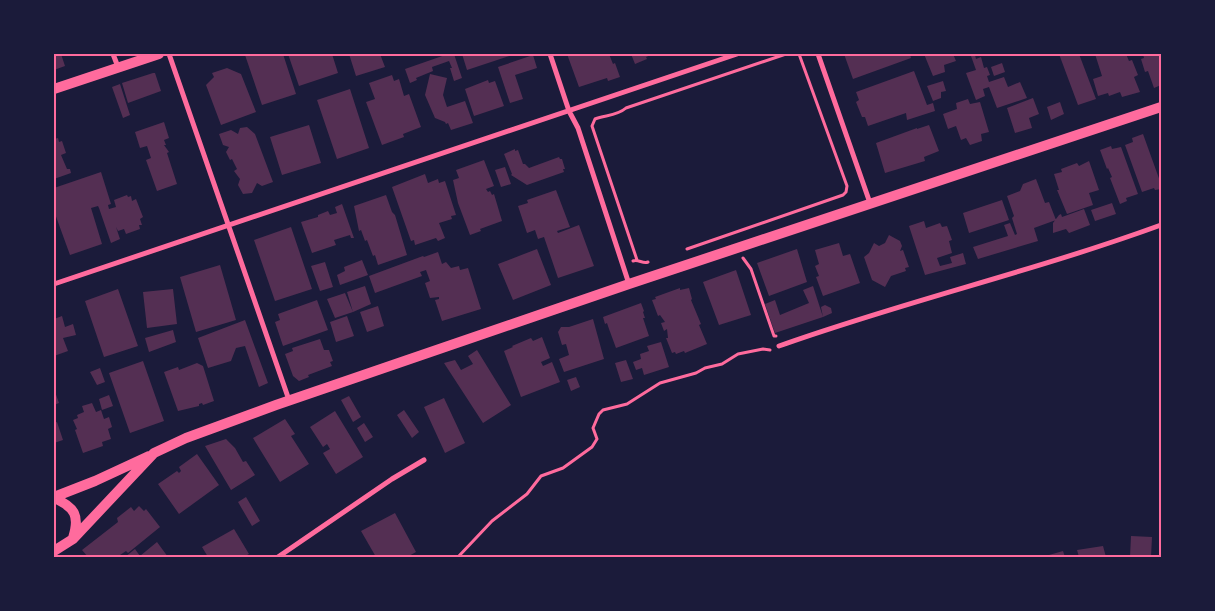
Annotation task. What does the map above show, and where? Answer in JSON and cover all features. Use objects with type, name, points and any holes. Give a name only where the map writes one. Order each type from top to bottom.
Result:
[{"type":"main road","points":[[54,89],[159,54]]},
{"type":"main road","points":[[54,497],[96,481],[186,438],[289,401],[629,284],[1161,107]]},
{"type":"main road","points":[[54,551],[73,539],[154,453]]},
{"type":"main road","points":[[54,497],[64,502],[74,512],[77,525],[73,539]]},
{"type":"street","points":[[113,54],[118,67]]},
{"type":"street","points":[[169,54],[289,401]]},
{"type":"street","points":[[550,54],[569,112],[578,128],[629,284]]},
{"type":"street","points":[[54,284],[737,54]]},
{"type":"street","points":[[818,54],[870,203]]},
{"type":"street","points":[[779,346],[876,313],[1060,259],[1161,225]]},
{"type":"street","points":[[278,557],[392,479],[424,460]]},
{"type":"path","points":[[654,260],[646,263],[637,260],[592,126],[595,119],[608,114],[612,115],[626,108],[786,54]]},
{"type":"path","points":[[681,251],[843,195],[846,192],[847,186],[799,54]]},
{"type":"path","points":[[742,258],[751,268],[774,336],[779,335]]},
{"type":"path","points":[[458,557],[492,521],[527,494],[541,476],[563,468],[592,447],[597,439],[592,428],[599,414],[604,410],[627,404],[660,383],[722,364],[738,354],[763,349],[774,350],[779,346]]},
{"type":"building","points":[[54,54],[61,54],[65,66],[54,70]]},
{"type":"building","points":[[283,54],[296,94],[262,105],[245,55]]},
{"type":"building","points":[[288,54],[332,54],[338,73],[299,86]]},
{"type":"building","points":[[349,54],[380,54],[385,67],[356,76]]},
{"type":"building","points":[[448,54],[454,54],[462,78],[454,81],[449,61],[432,67],[433,71],[416,78],[417,80],[410,83],[405,69]]},
{"type":"building","points":[[462,54],[515,54],[467,70]]},
{"type":"building","points":[[567,54],[609,54],[613,64],[615,63],[620,77],[608,81],[607,78],[579,87]]},
{"type":"building","points":[[631,54],[653,54],[635,64]]},
{"type":"building","points":[[844,54],[910,54],[911,58],[853,79]]},
{"type":"building","points":[[924,54],[953,54],[956,61],[944,65],[945,72],[933,76]]},
{"type":"building","points":[[1059,54],[1079,54],[1096,99],[1078,105]]},
{"type":"building","points":[[1095,54],[1126,54],[1129,61],[1132,60],[1138,75],[1134,77],[1140,92],[1122,97],[1120,92],[1109,96],[1108,93],[1098,96],[1093,79],[1102,76]]},
{"type":"building","points":[[1143,54],[1161,54],[1161,85],[1154,88],[1148,71],[1145,72],[1141,59],[1144,58]]},
{"type":"building","points":[[533,55],[537,68],[515,75],[523,99],[510,103],[498,67]]},
{"type":"building","points":[[975,55],[976,59],[981,57],[984,68],[987,67],[990,75],[987,76],[989,82],[1004,77],[1008,87],[1020,82],[1027,98],[997,108],[989,87],[983,89],[985,96],[976,100],[966,73],[976,70],[971,56]]},
{"type":"building","points":[[1002,63],[1005,72],[994,76],[991,67]]},
{"type":"building","points":[[227,68],[241,74],[256,112],[221,125],[206,85],[214,77],[212,73]]},
{"type":"building","points":[[914,71],[927,105],[933,103],[935,111],[907,120],[906,113],[868,126],[856,102],[859,100],[856,92]]},
{"type":"building","points":[[155,73],[161,91],[128,103],[122,83]]},
{"type":"building","points":[[430,74],[447,78],[443,95],[447,107],[465,101],[473,123],[451,130],[448,123],[446,124],[435,118],[425,95]]},
{"type":"building","points":[[392,75],[394,81],[399,79],[404,96],[409,94],[421,127],[403,134],[404,137],[382,145],[366,102],[375,99],[369,83]]},
{"type":"building","points":[[488,80],[489,83],[495,81],[504,106],[474,116],[465,89]]},
{"type":"building","points":[[943,81],[946,91],[941,92],[941,98],[933,101],[927,86]]},
{"type":"building","points":[[120,84],[130,115],[123,118],[112,87]]},
{"type":"building","points":[[350,89],[369,148],[337,159],[317,100]]},
{"type":"building","points":[[1033,98],[1039,114],[1029,118],[1032,128],[1015,133],[1007,108]]},
{"type":"building","points":[[968,99],[970,104],[980,102],[989,132],[981,134],[982,141],[970,145],[966,138],[961,140],[956,126],[948,129],[943,114],[957,109],[956,103]]},
{"type":"building","points":[[1060,102],[1064,114],[1051,120],[1047,107]]},
{"type":"building","points":[[164,122],[169,138],[164,140],[166,145],[164,145],[169,152],[167,153],[177,184],[157,191],[146,160],[151,158],[147,146],[140,148],[135,132]]},
{"type":"building","points":[[309,125],[321,163],[282,175],[270,137]]},
{"type":"building","points":[[929,125],[939,151],[924,157],[925,161],[885,173],[876,143]]},
{"type":"building","points":[[247,127],[255,134],[273,182],[262,186],[257,183],[252,193],[243,194],[238,185],[240,179],[234,171],[237,169],[226,152],[229,147],[223,145],[219,134],[231,130],[238,134],[240,128]]},
{"type":"building","points":[[1143,134],[1161,184],[1161,189],[1155,190],[1154,188],[1142,192],[1125,145],[1133,142],[1132,138]]},
{"type":"building","points":[[58,138],[59,142],[62,141],[66,153],[61,155],[67,169],[70,169],[71,173],[54,179],[54,139]]},
{"type":"building","points":[[1111,146],[1112,149],[1121,147],[1138,194],[1126,198],[1127,201],[1120,204],[1110,178],[1112,177],[1100,150]]},
{"type":"building","points":[[515,149],[515,151],[518,150],[523,164],[529,168],[559,157],[562,159],[564,172],[527,185],[511,175],[504,154]]},
{"type":"building","points":[[484,160],[494,186],[486,189],[492,195],[494,194],[502,221],[470,235],[458,203],[453,180],[459,178],[456,170]]},
{"type":"building","points":[[1089,161],[1099,190],[1089,193],[1093,205],[1067,214],[1057,190],[1059,190],[1054,174],[1062,172],[1061,169],[1077,163],[1079,166]]},
{"type":"building","points":[[505,167],[511,184],[501,187],[495,170]]},
{"type":"building","points":[[101,172],[111,204],[108,205],[109,209],[116,207],[114,200],[127,195],[128,197],[131,196],[132,201],[136,199],[143,217],[140,219],[142,225],[139,225],[140,229],[126,234],[124,229],[118,231],[116,227],[120,239],[111,243],[98,206],[91,208],[102,244],[70,255],[54,211],[54,188]]},
{"type":"building","points":[[425,174],[428,183],[438,179],[439,183],[445,181],[456,215],[451,216],[452,219],[439,223],[445,238],[438,241],[436,238],[415,245],[414,240],[411,241],[392,187]]},
{"type":"building","points":[[1036,179],[1045,203],[1049,202],[1056,220],[1034,228],[1038,241],[978,259],[973,247],[1008,236],[1004,225],[1010,223],[1015,235],[1017,234],[1012,218],[1014,216],[1007,196],[1020,191],[1023,184]]},
{"type":"building","points":[[556,190],[570,227],[557,231],[558,233],[579,225],[594,266],[558,278],[544,237],[538,239],[535,230],[527,233],[518,206],[528,203],[527,200]]},
{"type":"building","points":[[386,195],[392,212],[395,215],[407,255],[378,265],[367,240],[365,241],[361,230],[359,231],[354,206]]},
{"type":"building","points":[[1002,200],[1009,220],[969,233],[963,213]]},
{"type":"building","points":[[1112,203],[1116,214],[1095,221],[1091,210]]},
{"type":"building","points":[[342,204],[354,238],[351,238],[350,235],[334,240],[336,245],[312,253],[301,222],[318,217],[318,215],[328,211],[330,215],[337,213],[335,207]]},
{"type":"building","points":[[1084,209],[1090,225],[1069,233],[1066,229],[1053,233],[1053,223],[1059,215],[1061,214],[1062,217]]},
{"type":"building","points":[[924,221],[926,228],[940,223],[942,227],[947,226],[952,240],[949,241],[952,253],[937,258],[940,266],[952,263],[950,257],[963,253],[966,264],[925,275],[909,226]]},
{"type":"building","points":[[291,227],[312,289],[275,301],[254,240]]},
{"type":"building","points":[[889,235],[900,241],[902,246],[900,251],[903,250],[909,267],[905,268],[906,271],[891,276],[885,287],[872,280],[864,257],[869,253],[874,243],[879,246],[885,243]]},
{"type":"building","points":[[839,243],[843,256],[850,254],[860,283],[823,296],[816,277],[819,276],[815,266],[819,264],[815,250]]},
{"type":"building","points":[[537,249],[551,285],[513,300],[498,264]]},
{"type":"building","points":[[797,249],[807,282],[769,296],[757,263]]},
{"type":"building","points":[[438,252],[442,264],[446,262],[451,268],[459,266],[460,270],[468,268],[481,309],[442,321],[435,300],[439,299],[439,297],[430,298],[425,283],[430,281],[426,270],[420,272],[422,276],[375,293],[369,276]]},
{"type":"building","points":[[362,260],[368,275],[340,285],[337,275],[345,271],[344,267]]},
{"type":"building","points":[[325,262],[333,287],[320,291],[311,266]]},
{"type":"building","points":[[220,265],[236,320],[196,332],[180,277]]},
{"type":"building","points":[[736,270],[751,315],[719,325],[703,282]]},
{"type":"building","points":[[365,286],[371,304],[353,312],[347,292]]},
{"type":"building","points":[[813,286],[823,317],[775,333],[765,304],[775,300],[780,315],[809,303],[803,290]]},
{"type":"building","points":[[680,288],[680,290],[689,288],[691,300],[701,324],[699,325],[707,344],[685,353],[684,351],[676,354],[675,352],[672,353],[666,338],[668,338],[667,329],[664,331],[661,323],[665,322],[660,315],[658,316],[652,300],[656,299],[655,297]]},
{"type":"building","points":[[118,289],[138,346],[104,357],[85,301]]},
{"type":"building","points":[[173,289],[177,324],[147,328],[143,292]]},
{"type":"building","points":[[345,293],[353,312],[335,318],[327,299]]},
{"type":"building","points":[[317,300],[328,330],[283,346],[275,322],[280,320],[278,314]]},
{"type":"building","points":[[641,303],[645,318],[643,318],[649,336],[616,348],[603,317]]},
{"type":"building","points":[[825,305],[831,308],[832,313],[823,317],[821,307]]},
{"type":"building","points":[[378,306],[384,326],[367,332],[360,312]]},
{"type":"building","points":[[62,316],[65,327],[73,324],[76,335],[63,338],[68,351],[54,356],[54,319]]},
{"type":"building","points":[[347,316],[354,336],[336,342],[330,322]]},
{"type":"building","points":[[593,319],[604,359],[564,372],[559,359],[569,355],[566,344],[562,345],[558,332],[561,327],[569,327]]},
{"type":"building","points":[[245,320],[268,383],[259,387],[245,346],[236,348],[231,361],[208,368],[198,338]]},
{"type":"building","points":[[173,330],[176,342],[149,352],[145,338]]},
{"type":"building","points":[[542,337],[550,358],[541,362],[543,366],[552,362],[560,382],[521,397],[504,351],[531,338],[533,341]]},
{"type":"building","points":[[320,339],[324,350],[329,350],[333,361],[330,362],[332,366],[308,375],[309,377],[299,381],[293,376],[285,354],[293,351],[292,348]]},
{"type":"building","points":[[661,342],[669,367],[644,375],[642,368],[636,370],[633,362],[641,359],[640,354],[649,351],[647,346]]},
{"type":"building","points":[[477,350],[511,405],[483,423],[444,363],[455,360],[461,370],[473,364],[468,356]]},
{"type":"building","points":[[626,360],[633,379],[621,382],[615,363]]},
{"type":"building","points":[[143,361],[164,421],[130,433],[109,373]]},
{"type":"building","points":[[197,363],[203,366],[214,401],[178,411],[164,372],[178,367],[179,370]]},
{"type":"building","points":[[100,368],[105,382],[97,385],[90,372]]},
{"type":"building","points":[[576,377],[580,387],[571,391],[567,380]]},
{"type":"building","points":[[54,389],[59,403],[54,405]]},
{"type":"building","points":[[109,395],[113,406],[102,410],[99,399]]},
{"type":"building","points":[[349,396],[361,417],[353,422],[341,400]]},
{"type":"building","points":[[444,398],[465,443],[445,453],[424,407]]},
{"type":"building","points":[[92,403],[96,412],[101,410],[104,419],[109,417],[112,427],[108,429],[111,439],[102,442],[103,446],[83,453],[73,420],[78,418],[77,415],[84,412],[82,406]]},
{"type":"building","points":[[404,410],[419,432],[412,438],[397,415]]},
{"type":"building","points":[[335,411],[363,457],[336,474],[323,453],[330,449],[327,444],[323,447],[310,427]]},
{"type":"building","points":[[285,419],[295,434],[291,436],[309,464],[280,482],[253,438]]},
{"type":"building","points":[[57,422],[63,440],[54,443],[54,423]]},
{"type":"building","points":[[364,423],[373,437],[365,442],[357,428]]},
{"type":"building","points":[[226,439],[235,448],[243,462],[246,461],[255,475],[231,490],[205,446]]},
{"type":"building","points":[[197,454],[219,485],[179,514],[158,484],[177,471],[179,473],[181,471],[179,467]]},
{"type":"building","points":[[246,497],[260,521],[252,526],[238,502]]},
{"type":"building","points":[[139,506],[144,511],[146,509],[160,527],[128,553],[126,551],[117,557],[88,557],[82,550],[118,522],[117,518],[131,507],[134,511]]},
{"type":"building","points":[[395,513],[416,552],[407,557],[376,557],[361,531]]},
{"type":"building","points":[[234,529],[249,554],[243,557],[208,557],[202,547]]},
{"type":"building","points":[[1131,536],[1152,537],[1151,557],[1130,557]]},
{"type":"building","points":[[157,542],[168,557],[125,557],[135,549],[140,556]]},
{"type":"building","points":[[1103,546],[1106,557],[1079,557],[1077,550]]},
{"type":"building","points":[[1063,551],[1065,557],[1042,557]]}]
